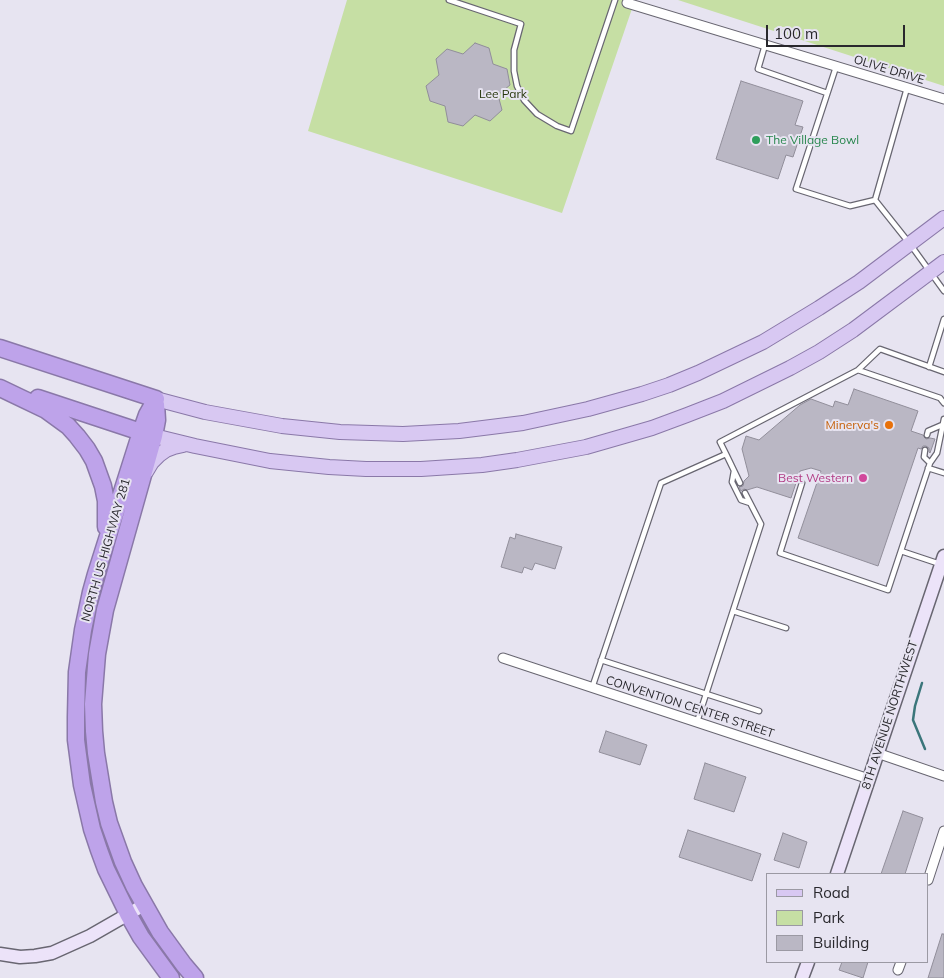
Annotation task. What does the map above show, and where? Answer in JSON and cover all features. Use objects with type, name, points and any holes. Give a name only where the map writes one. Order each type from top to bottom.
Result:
[{"type":"highway","points":[[0,348],[156,399]]},
{"type":"highway","points":[[0,387],[148,434]]},
{"type":"highway","points":[[0,387],[46,410],[68,426],[87,449],[94,461],[106,501],[105,532],[96,574]]},
{"type":"highway","name":"NORTH US HIGHWAY 281","points":[[156,399],[148,415],[148,434],[142,477],[105,610],[97,654],[93,704],[94,731],[104,802],[109,823],[123,862],[144,904],[168,944],[195,978]]},
{"type":"highway","name":"NORTH US HIGHWAY 281","points":[[148,434],[96,574],[82,630],[77,672],[76,740],[82,785],[92,829],[106,869],[128,914],[156,960],[170,978]]},
{"type":"main road","points":[[156,399],[205,412],[282,426],[340,432],[403,434],[459,431],[533,421],[588,409],[642,394],[691,376],[763,342],[858,282],[944,218]]},
{"type":"main road","points":[[148,434],[242,456],[298,464],[356,468],[421,469],[482,465],[586,447],[652,428],[723,401],[756,386],[811,356],[853,330],[944,262]]},
{"type":"main road","points":[[142,477],[158,455],[166,450],[182,445],[195,446]]},
{"type":"main road","name":"8TH AVENUE NORTHWEST","points":[[837,873],[943,560]]},
{"type":"main road","points":[[0,954],[20,957],[52,953],[90,936],[144,904]]},
{"type":"main road","points":[[802,978],[808,963]]},
{"type":"street","name":"OLIVE DRIVE","points":[[627,3],[944,99]]},
{"type":"street","name":"CONVENTION CENTER STREET","points":[[503,658],[869,779]]},
{"type":"street","points":[[877,753],[944,776]]},
{"type":"street","points":[[929,877],[944,831]]},
{"type":"lane","points":[[449,0],[521,24],[514,50],[514,72],[517,86],[524,100],[537,114],[557,126],[571,131],[616,0],[627,3]]},
{"type":"lane","points":[[765,45],[758,69],[827,92]]},
{"type":"lane","points":[[836,67],[796,189],[850,206],[875,200]]},
{"type":"lane","points":[[875,200],[908,88]]},
{"type":"lane","points":[[875,200],[944,290]]},
{"type":"lane","points":[[929,367],[944,319]]},
{"type":"lane","points":[[740,483],[720,442],[858,370],[880,349],[944,372]]},
{"type":"lane","points":[[858,370],[940,398],[944,404]]},
{"type":"lane","points":[[802,483],[780,553],[888,590],[929,465],[937,453],[944,419]]},
{"type":"lane","points":[[927,435],[928,431],[942,425]]},
{"type":"lane","points":[[925,450],[924,457],[929,465],[944,473]]},
{"type":"lane","points":[[592,688],[661,483],[726,454]]},
{"type":"lane","points":[[734,471],[732,482],[741,500],[751,503]]},
{"type":"lane","points":[[697,722],[761,524],[746,493]]},
{"type":"lane","points":[[901,550],[943,560]]},
{"type":"lane","points":[[733,611],[786,628]]},
{"type":"lane","points":[[601,660],[759,711]]},
{"type":"green space","name":"Lee Park","points":[[347,0],[635,0],[562,213],[308,131]]},
{"type":"green space","points":[[678,0],[944,0],[944,86]]},
{"type":"building","points":[[475,43],[489,48],[493,64],[507,69],[510,85],[498,95],[502,110],[490,121],[475,115],[463,126],[448,122],[445,106],[430,101],[426,86],[439,75],[436,59],[447,49],[463,54]]},
{"type":"building","name":"The Village Bowl","points":[[741,81],[803,101],[795,125],[803,127],[793,157],[786,155],[778,179],[716,159]]},
{"type":"building","name":"Best Western","points":[[854,389],[918,411],[911,431],[923,435],[926,439],[935,439],[930,453],[929,448],[926,446],[923,446],[921,449],[918,448],[878,566],[798,538],[821,471],[811,468],[800,471],[791,498],[757,487],[741,491],[739,487],[743,486],[744,481],[749,476],[742,449],[746,436],[759,440],[800,405],[811,399],[833,407],[835,401],[848,405]]},
{"type":"building","points":[[516,534],[562,547],[555,569],[535,563],[532,570],[524,567],[522,573],[501,567],[510,537],[515,539]]},
{"type":"building","points":[[606,731],[647,745],[640,765],[599,752]]},
{"type":"building","points":[[705,763],[746,777],[734,812],[694,799]]},
{"type":"building","points":[[903,811],[923,818],[905,873],[881,873]]},
{"type":"building","points":[[688,830],[761,854],[752,881],[679,857]]},
{"type":"building","points":[[783,833],[807,842],[799,868],[774,860]]},
{"type":"building","points":[[942,934],[944,934],[944,978],[928,978]]},
{"type":"building","points":[[842,963],[868,963],[863,978],[839,970]]},
{"type":"waterway","points":[[922,683],[913,720],[925,749]]},
{"type":"place","name":"The Village Bowl","points":[[756,140]]},
{"type":"place","name":"Minerva's","points":[[889,425]]},
{"type":"place","name":"Best Western","points":[[863,478]]}]
